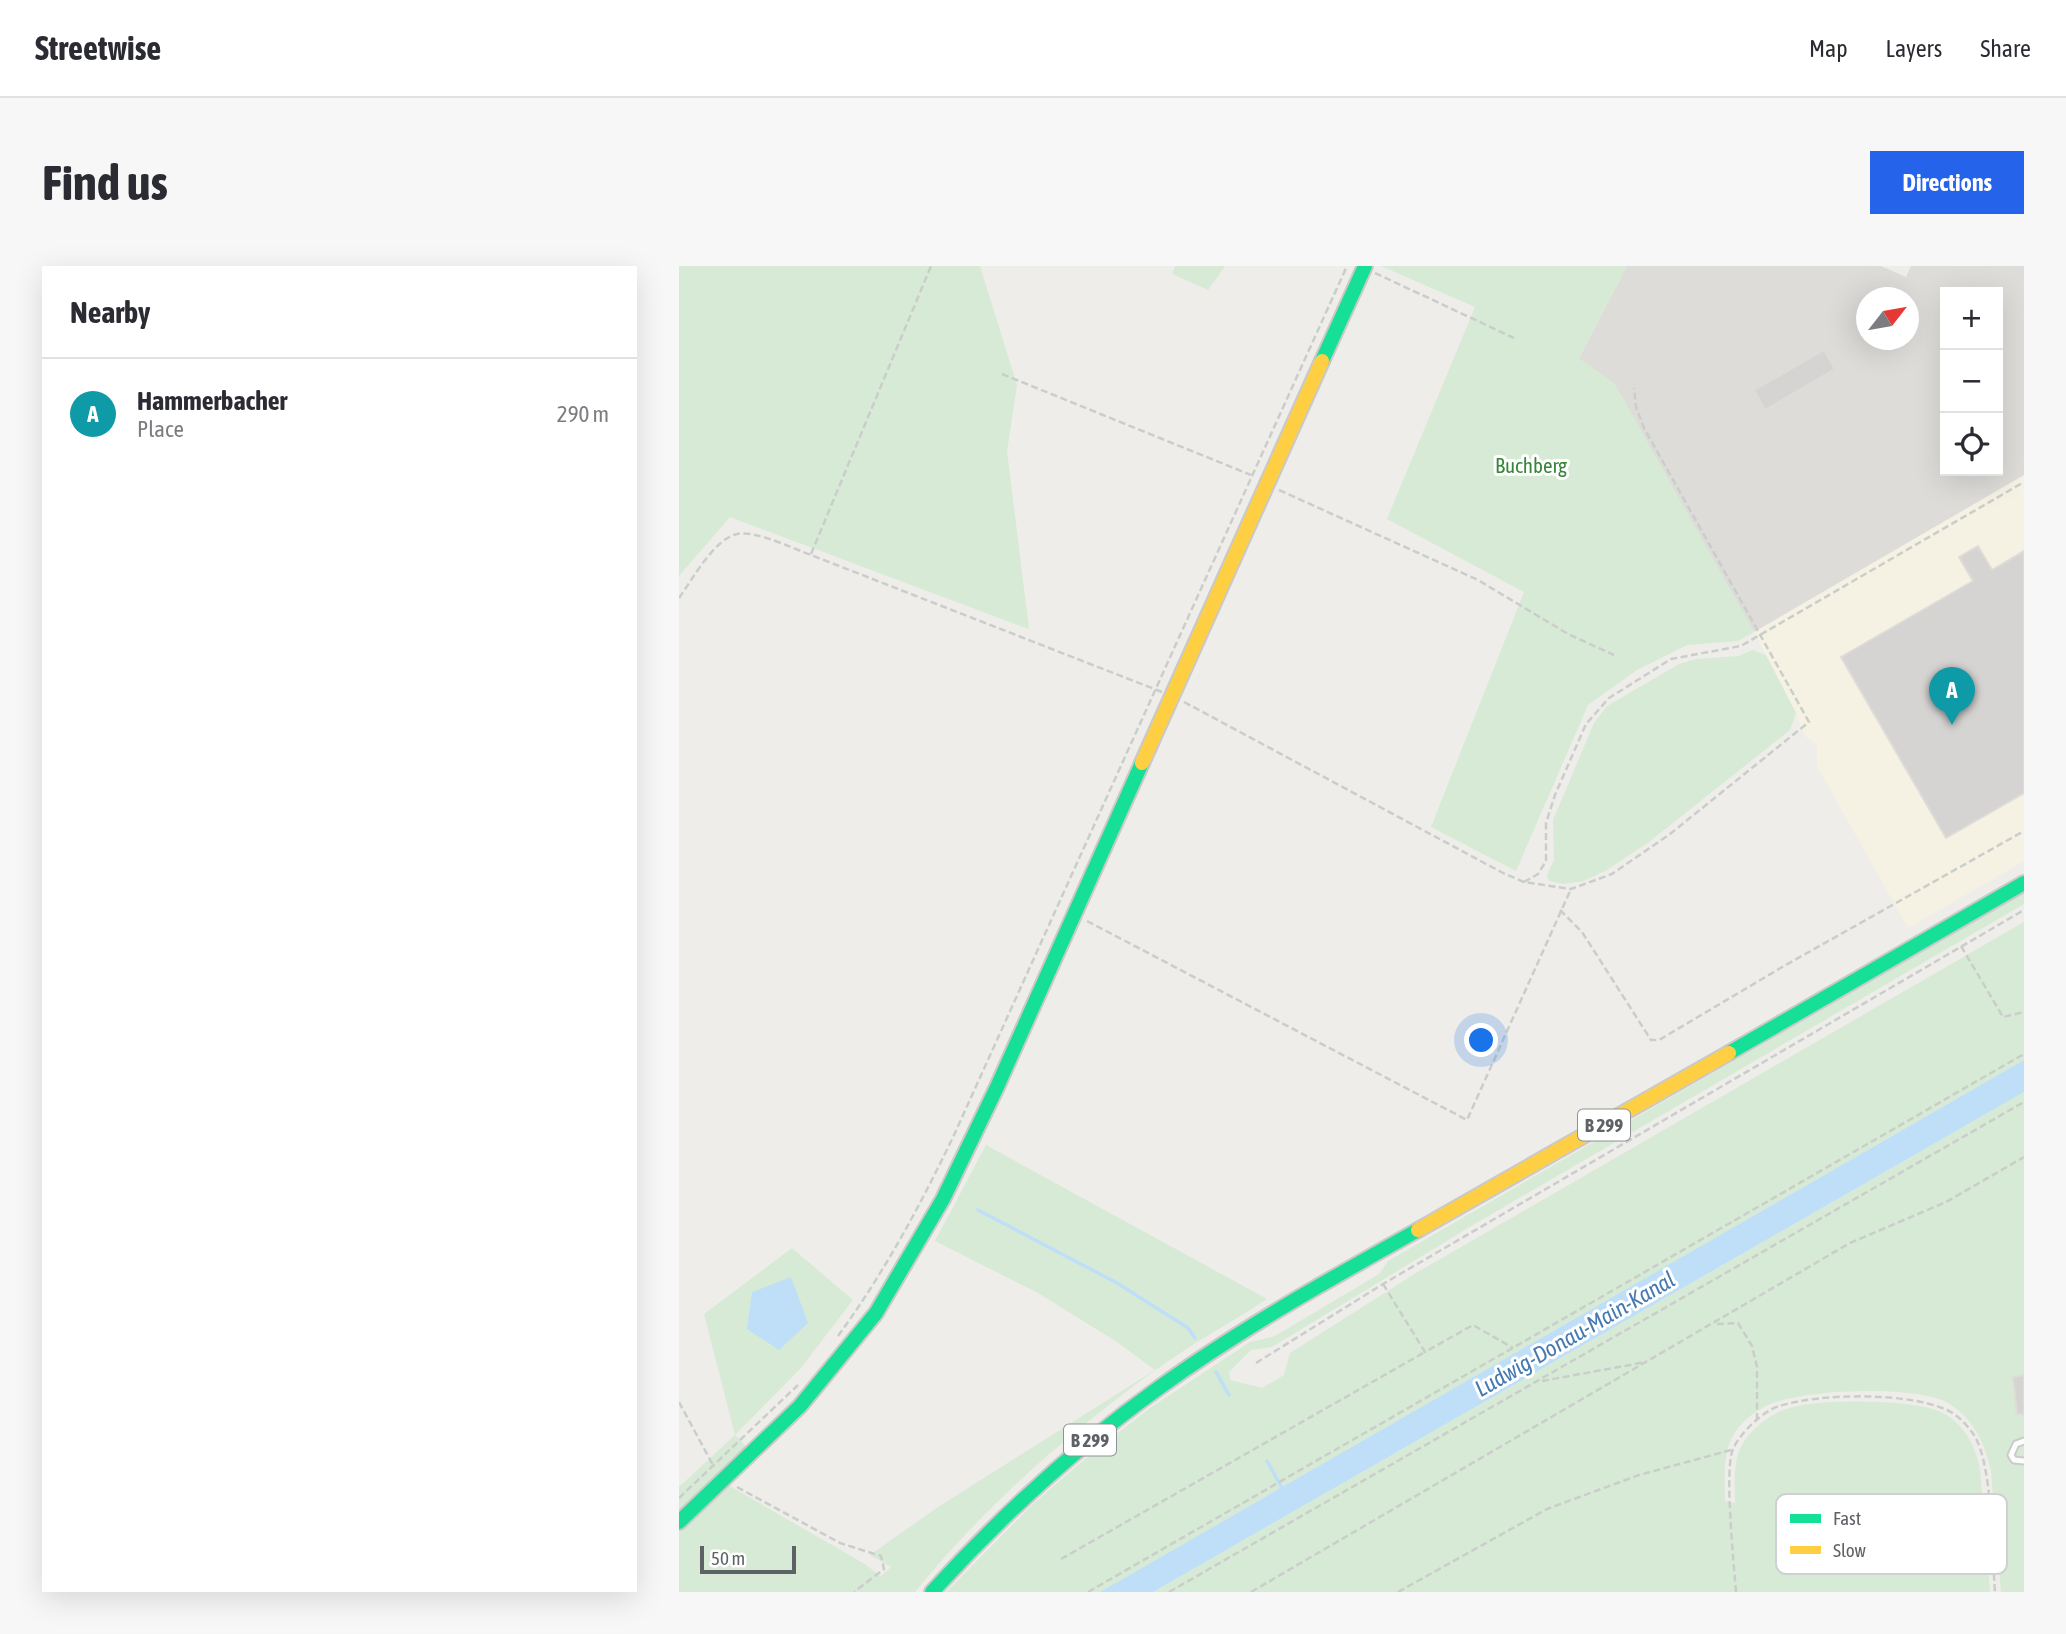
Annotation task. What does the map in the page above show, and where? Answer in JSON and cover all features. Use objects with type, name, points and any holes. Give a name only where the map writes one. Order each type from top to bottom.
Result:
[{"type":"street","points":[[679,1522],[800,1406],[876,1313],[943,1199],[997,1087],[1365,267]]},
{"type":"street","name":"B 299","points":[[932,1592],[1000,1517],[1061,1464],[1162,1385],[1223,1344],[1316,1287],[1528,1169],[2024,883]]},
{"type":"lane","points":[[2024,1441],[2016,1444],[2011,1455],[2014,1460],[2024,1461]]},
{"type":"path","points":[[811,555],[931,266]]},
{"type":"path","points":[[834,1342],[863,1301],[919,1207],[954,1135],[1347,266]]},
{"type":"path","points":[[1365,267],[1514,338]]},
{"type":"path","points":[[1002,374],[1253,475]]},
{"type":"path","points":[[679,598],[719,543],[736,534],[752,534],[1173,697],[1503,873],[1524,882],[1571,889],[1612,874],[1644,853],[1809,722],[1644,428],[1636,407],[1634,388]]},
{"type":"path","points":[[1524,882],[1538,874],[1546,861],[1545,823],[1555,795],[1586,724],[1609,698],[1671,659],[1741,646],[2024,482]]},
{"type":"path","points":[[1282,491],[1478,580],[1568,634],[1614,656]]},
{"type":"path","points":[[1560,910],[1582,932],[1651,1040],[1658,1040],[2024,831]]},
{"type":"path","points":[[1074,915],[1467,1121],[1571,889]]},
{"type":"path","points":[[1256,1363],[1383,1284],[2024,910]]},
{"type":"path","points":[[1961,946],[2003,1017],[2024,1012]]},
{"type":"path","points":[[1088,1592],[2024,1054]]},
{"type":"path","points":[[1169,1592],[2024,1102]]},
{"type":"path","points":[[1251,1592],[1850,1243],[1946,1202],[2024,1157]]},
{"type":"path","points":[[1383,1284],[1425,1352]]},
{"type":"path","points":[[1714,1324],[1738,1323],[1752,1346],[1757,1367],[1757,1420]]},
{"type":"path","points":[[1061,1559],[1473,1325],[1513,1348]]},
{"type":"path","points":[[1539,1381],[1649,1362]]},
{"type":"path","points":[[679,1498],[803,1381]]},
{"type":"path","points":[[1398,1592],[1547,1509],[1639,1475],[1733,1449],[1757,1420],[1777,1407],[1813,1400],[1874,1397],[1924,1401],[1950,1411],[1965,1423],[1976,1437],[1983,1454],[1988,1494]]},
{"type":"path","points":[[679,1402],[708,1457]]},
{"type":"path","points":[[1733,1449],[1730,1496],[1736,1592]]},
{"type":"path","points":[[741,1489],[840,1543],[881,1556],[884,1569],[854,1592]]},
{"type":"path","points":[[1994,1574],[1995,1592]]},
{"type":"shaded area","points":[[1627,266],[1881,266],[1906,277],[1911,266],[2024,266],[2024,475],[1754,632],[1701,540],[1579,358]]},
{"type":"shaded area","points":[[2024,475],[2024,861],[1908,928],[1817,766],[1817,745],[1804,735],[1796,713],[1754,632]]},
{"type":"green space","points":[[679,266],[980,266],[1017,385],[1007,451],[1029,629],[730,517],[679,576]]},
{"type":"green space","points":[[1175,266],[1225,266],[1208,290],[1172,274]]},
{"type":"green space","name":"Buchberg","points":[[1381,266],[1627,266],[1579,358],[1615,384],[1754,632],[1738,641],[1687,645],[1637,670],[1588,705],[1516,871],[1431,827],[1524,592],[1387,519],[1475,307]]},
{"type":"green space","points":[[1752,650],[1766,655],[1796,713],[1790,730],[1649,842],[1607,870],[1584,881],[1563,884],[1549,881],[1547,875],[1554,860],[1553,820],[1594,723],[1607,706],[1679,664],[1697,659],[1739,656]]},
{"type":"green space","points":[[2024,893],[2024,904],[1473,1225],[1272,1347],[1251,1350],[1229,1372],[1230,1380],[1262,1388],[1284,1375],[1290,1353],[1416,1273],[2024,922],[2024,1060],[1100,1592],[946,1592],[1034,1503],[1092,1453],[1150,1408],[1250,1342],[1275,1336],[1379,1274],[1388,1261]]},
{"type":"green space","points":[[2024,1092],[2024,1592],[2001,1592],[2000,1574],[2007,1574],[2007,1494],[1993,1494],[1991,1471],[1985,1451],[1971,1423],[1946,1402],[1930,1397],[1908,1393],[1856,1391],[1782,1400],[1766,1406],[1748,1418],[1740,1425],[1730,1442],[1725,1466],[1725,1501],[1735,1503],[1736,1462],[1741,1447],[1755,1429],[1772,1415],[1807,1404],[1846,1402],[1892,1403],[1930,1408],[1951,1418],[1968,1436],[1980,1469],[1982,1494],[1776,1494],[1776,1574],[1989,1574],[1990,1592],[1153,1592]]},
{"type":"green space","points":[[986,1145],[1267,1299],[1154,1371],[1089,1421],[998,1502],[915,1592],[679,1592],[679,1530],[728,1485],[881,1576],[891,1567],[870,1555],[938,1507],[1155,1370],[1117,1342],[1038,1293],[935,1241]]},
{"type":"green space","points":[[792,1248],[853,1300],[800,1369],[735,1435],[704,1314]]},
{"type":"green space","points":[[735,1435],[748,1448],[679,1512],[679,1487]]},
{"type":"water","name":"Ludwig-Donau-Main-Kanal","points":[[2024,1060],[2024,1092],[1153,1592],[1100,1592]]},
{"type":"water","points":[[791,1277],[808,1323],[779,1350],[747,1329],[752,1292]]},
{"type":"building","points":[[1824,350],[1835,369],[1765,410],[1754,390]]},
{"type":"building","points":[[1978,546],[1992,570],[2024,551],[2024,793],[1946,838],[1841,657],[1973,581],[1959,557]]},
{"type":"building","points":[[2024,1375],[2024,1414],[2017,1414],[2013,1377]]},
{"type":"waterway","points":[[978,1210],[1117,1283],[1188,1328],[1195,1338]]},
{"type":"waterway","points":[[1216,1372],[1229,1395]]},
{"type":"waterway","points":[[1267,1461],[1283,1490]]},
{"type":"traffic: fast","points":[[1322,361],[1365,266]]},
{"type":"traffic: fast","points":[[679,1522],[800,1406],[876,1313],[943,1199],[997,1087],[1142,763]]},
{"type":"traffic: fast","points":[[1729,1053],[2024,883]]},
{"type":"traffic: fast","points":[[932,1592],[985,1536],[1040,1484],[1129,1410],[1254,1324],[1418,1230]]},
{"type":"traffic: slow","points":[[1142,763],[1322,361]]},
{"type":"traffic: slow","points":[[1418,1230],[1729,1053]]},
{"type":"place","name":"Hammerbacher","points":[[1952,725]]}]
